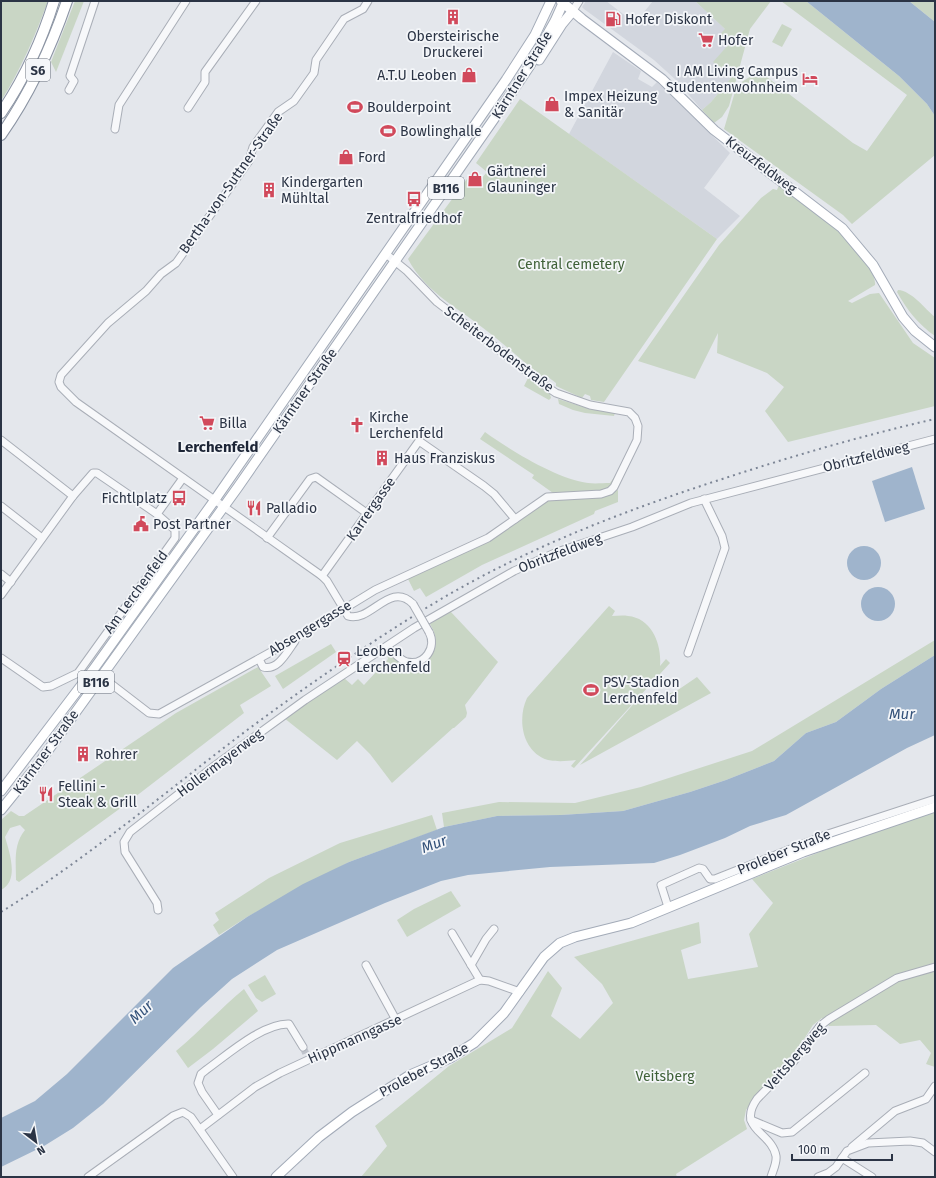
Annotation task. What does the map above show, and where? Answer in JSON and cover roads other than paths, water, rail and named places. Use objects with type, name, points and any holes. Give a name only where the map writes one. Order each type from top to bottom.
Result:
[{"type":"highway","name":"S6","points":[[1,113],[24,74],[37,47],[54,1]]},
{"type":"highway","name":"S6","points":[[1,135],[14,117],[31,86],[47,52],[67,1]]},
{"type":"main road","name":"Kärntner Straße","points":[[1,791],[93,670],[214,501],[386,254],[523,54],[551,1]]},
{"type":"main road","name":"Kärntner Straße","points":[[1,810],[39,763],[352,329],[396,261],[529,67],[555,21],[562,2]]},
{"type":"main road","name":"Kreuzfeldweg","points":[[562,2],[572,12],[644,64],[666,83],[714,130],[842,228],[873,265],[903,317],[915,331],[935,347]]},
{"type":"main road","points":[[529,67],[535,67],[562,24],[572,12]]},
{"type":"main road","name":"Proleber Straße","points":[[276,1177],[319,1137],[352,1112],[410,1075],[450,1058],[474,1043],[494,1024],[520,992],[544,957],[560,943],[575,937],[631,923],[810,849],[935,807]]},
{"type":"street","points":[[69,90],[74,81],[70,76],[95,1]]},
{"type":"street","points":[[115,129],[118,105],[186,1]]},
{"type":"street","points":[[188,108],[205,82],[204,72],[256,1]]},
{"type":"street","name":"Bertha-von-Suttner-Straße","points":[[183,478],[76,402],[61,387],[60,378],[108,323],[146,291],[161,274],[176,263],[249,161],[254,147],[278,112],[294,101],[314,73],[316,60],[344,20],[363,9],[368,1]]},
{"type":"street","points":[[572,12],[579,1]]},
{"type":"street","name":"Scheiterbodenstraße","points":[[386,254],[396,261],[437,302],[556,393],[590,405],[629,412],[635,418],[638,426],[637,440],[624,468],[610,491],[601,494],[554,496],[547,498],[536,503],[515,519]]},
{"type":"street","name":"Obritzfeldweg","points":[[387,647],[448,607],[514,571],[557,552],[632,527],[678,507],[704,499],[935,439]]},
{"type":"street","points":[[1,440],[73,496]]},
{"type":"street","name":"Karrergasse","points":[[322,576],[419,441],[494,494],[515,519]]},
{"type":"street","name":"Am Lerchenfeld","points":[[1,595],[90,474],[96,473],[157,514],[174,528],[176,533],[175,538],[78,673],[45,688],[1,658]]},
{"type":"street","points":[[267,538],[310,479],[316,477],[368,514]]},
{"type":"street","points":[[157,514],[183,478],[322,576],[327,581],[342,609],[348,616],[357,617],[391,597],[404,598],[413,604],[429,632],[432,639],[431,648],[427,656],[419,661],[410,662],[402,660],[387,647]]},
{"type":"street","points":[[688,652],[725,548],[722,536],[704,499]]},
{"type":"street","points":[[1,506],[42,538]]},
{"type":"street","name":"Absengergasse","points":[[110,683],[149,713],[159,714],[298,637],[342,609],[380,588],[488,538],[515,519]]},
{"type":"street","points":[[1,574],[11,582]]},
{"type":"street","points":[[259,659],[263,667],[269,668],[276,666],[298,637]]},
{"type":"street","name":"Hollermayerweg","points":[[158,910],[158,903],[125,852],[124,842],[130,832],[258,734],[362,662],[387,647]]},
{"type":"street","name":"Proleber Straße","points":[[668,907],[661,885],[699,868],[703,869],[710,879],[715,879],[831,833],[935,799]]},
{"type":"street","points":[[471,964],[494,929]]},
{"type":"street","points":[[452,933],[480,980],[489,980],[520,992]]},
{"type":"street","points":[[366,965],[396,1020]]},
{"type":"street","name":"Veitsbergweg","points":[[751,1120],[752,1106],[757,1099],[794,1061],[820,1026],[897,978],[935,967]]},
{"type":"street","name":"Hippmanngasse","points":[[200,1129],[255,1087],[308,1057],[396,1020],[480,980]]},
{"type":"street","points":[[218,1115],[202,1092],[198,1083],[201,1074],[263,1032],[280,1024],[289,1024],[303,1047]]},
{"type":"street","points":[[751,1120],[782,1133],[792,1132],[865,1073]]},
{"type":"street","points":[[818,1177],[830,1175],[848,1151],[895,1111],[926,1099],[935,1086]]},
{"type":"street","points":[[88,1177],[173,1116],[183,1112],[186,1113],[200,1129],[229,1175]]},
{"type":"street","points":[[751,1120],[756,1130],[773,1148],[776,1162],[771,1177]]},
{"type":"street","points":[[848,1151],[868,1143],[910,1141],[923,1143],[935,1152]]},
{"type":"street","points":[[842,1158],[872,1177]]},
{"type":"water","points":[[806,1],[909,1],[935,22],[935,116],[927,104],[899,76]]},
{"type":"water","points":[[912,467],[925,509],[885,522],[872,481]]},
{"type":"water","points":[[861,546],[867,546],[876,551],[880,557],[880,569],[876,575],[867,580],[861,580],[852,575],[847,566],[847,560],[852,551]]},
{"type":"water","points":[[875,587],[881,587],[890,592],[894,598],[894,610],[890,616],[881,621],[875,621],[866,616],[861,607],[861,601],[866,592]]},
{"type":"water","name":"Mur","points":[[935,655],[935,735],[907,748],[786,815],[750,826],[725,838],[680,855],[654,863],[550,867],[468,875],[441,881],[385,903],[277,950],[232,979],[201,1007],[103,1104],[73,1128],[44,1146],[1,1167],[1,1118],[35,1101],[67,1074],[173,968],[247,917],[303,884],[349,862],[444,827],[497,816],[561,815],[623,811],[726,780],[774,761],[806,733],[836,722],[881,689]]},
{"type":"tunnel","points":[[303,1047],[306,1054]]},
{"type":"railway","points":[[1,912],[90,851],[278,707],[415,615],[486,574],[598,523],[674,495],[823,448],[935,419]]},
{"type":"place","name":"Obersteirische Druckerei","points":[[453,17]]},
{"type":"place","name":"Hofer Diskont","points":[[613,19]]},
{"type":"place","name":"Hofer","points":[[706,40]]},
{"type":"place","name":"A.T.U Leoben","points":[[469,75]]},
{"type":"place","name":"I AM Living Campus Studentenwohnheim","points":[[810,79]]},
{"type":"place","name":"Impex Heizung & Sanitär","points":[[552,104]]},
{"type":"place","name":"Boulderpoint","points":[[355,107]]},
{"type":"place","name":"Bowlinghalle","points":[[388,131]]},
{"type":"place","name":"Ford","points":[[346,157]]},
{"type":"place","name":"Gärtnerei Glauninger","points":[[475,179]]},
{"type":"place","name":"Kindergarten Mühltal","points":[[269,190]]},
{"type":"place","name":"Zentralfriedhof","points":[[414,199]]},
{"type":"place","name":"Billa","points":[[207,423]]},
{"type":"place","name":"Kirche Lerchenfeld","points":[[357,425]]},
{"type":"place","name":"Haus Franziskus","points":[[382,458]]},
{"type":"place","name":"Fichtlplatz","points":[[179,498]]},
{"type":"place","name":"Palladio","points":[[254,508]]},
{"type":"place","name":"Post Partner","points":[[141,524]]},
{"type":"place","name":"Leoben Lerchenfeld","points":[[344,659]]},
{"type":"place","name":"PSV-Stadion Lerchenfeld","points":[[591,690]]},
{"type":"place","name":"Rohrer","points":[[83,754]]},
{"type":"place","name":"Fellini - Steak & Grill","points":[[46,794]]},
{"type":"district","name":"Lerchenfeld","points":[[218,447]]},
{"type":"park label","name":"Central cemetery","points":[[571,264]]},
{"type":"park label","name":"Veitsberg","points":[[665,1076]]}]
